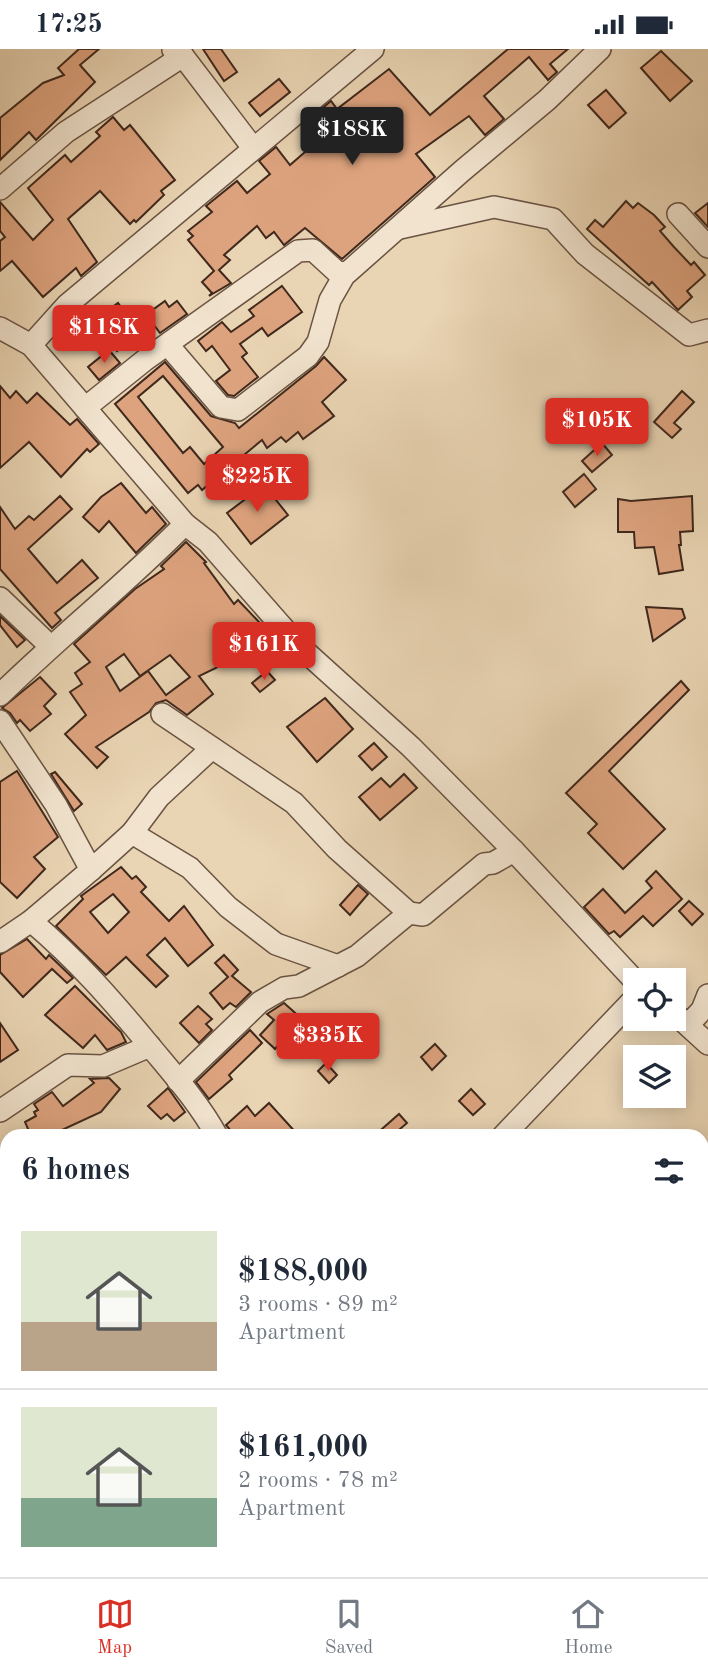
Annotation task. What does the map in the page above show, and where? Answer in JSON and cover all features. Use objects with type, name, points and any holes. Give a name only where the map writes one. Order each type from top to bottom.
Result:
[{"type":"street","points":[[31,345],[67,305],[373,49]]},
{"type":"street","points":[[168,345],[221,407],[238,410],[308,356],[318,342],[330,300],[345,274],[547,100],[600,49]]},
{"type":"street","points":[[0,189],[66,132],[177,53],[253,148]]},
{"type":"street","points":[[398,229],[494,207],[553,219],[585,254],[689,335],[708,330]]},
{"type":"street","points":[[678,213],[708,247]]},
{"type":"street","points":[[85,408],[298,251],[313,250],[337,272],[345,274]]},
{"type":"street","points":[[0,328],[31,345],[186,524],[208,542],[298,645],[411,747],[514,851],[623,968]]},
{"type":"street","points":[[0,695],[50,646],[124,585],[186,524]]},
{"type":"street","points":[[0,598],[50,646]]},
{"type":"street","points":[[162,714],[294,803],[337,849],[409,913],[423,915],[484,864],[493,863],[514,851]]},
{"type":"street","points":[[0,721],[56,805],[91,870]]},
{"type":"street","points":[[0,942],[31,921],[91,870],[132,832],[159,797],[212,748]]},
{"type":"street","points":[[132,832],[190,868],[228,907],[276,944],[338,966]]},
{"type":"street","points":[[178,1081],[260,1002],[338,966],[378,941],[409,913]]},
{"type":"street","points":[[31,921],[72,955],[178,1081],[210,1129]]},
{"type":"street","points":[[686,1017],[702,1010],[708,995]]},
{"type":"street","points":[[510,1129],[623,1011]]},
{"type":"street","points":[[686,1024],[708,1044]]},
{"type":"street","points":[[0,1111],[68,1065],[103,1066],[150,1046]]},
{"type":"building","points":[[79,49],[99,49],[80,65],[95,82],[36,140],[29,132],[0,160],[0,118],[43,83],[64,75],[58,68]]},
{"type":"building","points":[[203,49],[221,49],[237,72],[224,81]]},
{"type":"building","points":[[508,49],[568,49],[550,64],[557,72],[548,80],[529,57],[484,96],[504,119],[485,135],[469,116],[416,154],[435,177],[342,259],[305,228],[284,245],[274,232],[266,238],[257,226],[224,255],[230,260],[219,270],[231,283],[209,296],[212,293],[202,282],[214,271],[188,240],[193,236],[188,231],[212,212],[206,206],[237,181],[247,193],[270,174],[259,161],[276,147],[290,165],[327,133],[313,116],[331,101],[337,109],[389,69],[430,115]]},
{"type":"building","points":[[661,51],[692,81],[670,101],[641,68]]},
{"type":"building","points":[[279,79],[290,92],[260,116],[249,103]]},
{"type":"building","points":[[606,90],[626,113],[609,128],[588,105]]},
{"type":"building","points":[[113,117],[124,130],[130,125],[175,180],[161,191],[164,195],[136,222],[134,220],[130,224],[100,191],[68,219],[97,262],[81,276],[76,268],[43,297],[12,261],[0,271],[0,241],[5,237],[0,231],[0,202],[33,240],[53,220],[28,188],[65,155],[71,162],[100,136],[96,132]]},
{"type":"building","points":[[626,201],[633,208],[638,203],[654,215],[665,227],[660,231],[691,265],[694,262],[705,275],[687,291],[692,297],[678,310],[652,282],[649,285],[587,229],[595,220],[603,227]]},
{"type":"building","points":[[708,203],[708,227],[695,213]]},
{"type":"building","points":[[282,286],[302,312],[268,336],[262,328],[240,344],[247,353],[242,357],[258,377],[234,396],[228,395],[216,381],[230,370],[212,346],[206,351],[198,341],[222,322],[231,332],[254,316],[249,310]]},
{"type":"building","points":[[165,301],[169,307],[177,301],[187,314],[160,333],[153,324],[117,351],[95,320],[118,303],[133,324]]},
{"type":"building","points":[[109,350],[120,363],[99,380],[88,367]]},
{"type":"building","points":[[324,357],[346,380],[322,402],[334,416],[303,439],[298,432],[286,442],[281,437],[267,448],[262,440],[202,490],[198,485],[188,493],[115,404],[165,362],[211,416],[235,423],[239,428]],"holes":[[[163,376],[223,447],[204,464],[190,447],[183,453],[138,397]]]},
{"type":"building","points":[[0,386],[10,398],[16,391],[27,403],[37,393],[70,425],[77,419],[99,444],[90,452],[87,449],[61,477],[29,442],[0,468]]},
{"type":"building","points":[[682,391],[694,402],[674,423],[681,429],[672,438],[654,422]]},
{"type":"building","points":[[602,443],[612,455],[592,472],[582,461]]},
{"type":"building","points":[[584,474],[596,489],[575,507],[563,492]]},
{"type":"building","points":[[121,483],[146,513],[152,507],[166,524],[136,553],[109,521],[99,532],[83,517],[101,497]]},
{"type":"building","points":[[264,485],[288,515],[251,544],[227,513]]},
{"type":"building","points":[[60,496],[72,509],[28,549],[57,583],[82,560],[98,578],[55,613],[61,620],[52,628],[0,569],[0,507],[15,529],[29,516],[34,520]]},
{"type":"building","points":[[692,496],[693,531],[680,532],[683,570],[659,574],[654,547],[635,548],[634,532],[618,532],[618,499],[631,501]]},
{"type":"building","points":[[186,542],[206,562],[204,563],[234,604],[238,600],[281,645],[259,660],[244,637],[215,654],[220,666],[199,676],[213,694],[187,715],[166,700],[156,703],[149,712],[96,747],[108,757],[97,768],[65,734],[86,715],[70,692],[82,684],[75,673],[90,662],[74,644],[135,589],[164,569],[161,566]],"holes":[[[124,654],[140,676],[170,655],[190,677],[166,695],[148,671],[120,691],[106,667]]]},
{"type":"building","points":[[646,607],[682,609],[685,618],[653,641]]},
{"type":"building","points":[[0,616],[25,640],[17,647],[0,625]]},
{"type":"building","points":[[267,671],[275,680],[260,692],[252,683]]},
{"type":"building","points":[[40,677],[56,694],[44,706],[51,714],[30,731],[20,720],[17,723],[10,713],[2,708]]},
{"type":"building","points":[[681,681],[689,690],[609,771],[665,829],[623,869],[588,833],[597,824],[566,793]]},
{"type":"building","points":[[325,698],[353,729],[317,762],[287,727]]},
{"type":"building","points":[[374,743],[387,757],[372,770],[359,756]]},
{"type":"building","points":[[17,771],[58,837],[34,857],[45,869],[17,898],[0,882],[0,782]]},
{"type":"building","points":[[55,772],[82,804],[74,811],[51,774]]},
{"type":"building","points":[[404,774],[417,788],[380,820],[359,797],[381,778],[390,787]]},
{"type":"building","points":[[121,867],[132,879],[136,876],[146,887],[141,892],[169,921],[184,906],[213,945],[188,966],[165,938],[147,955],[168,976],[156,987],[126,957],[106,975],[56,926],[83,899],[81,896]],"holes":[[[113,894],[129,912],[108,933],[90,912]]]},
{"type":"building","points":[[656,871],[682,899],[653,926],[643,916],[620,937],[614,931],[609,934],[584,907],[603,889],[625,913],[652,888],[646,881]]},
{"type":"building","points":[[358,885],[368,894],[350,915],[340,905]]},
{"type":"building","points":[[689,901],[703,914],[692,925],[679,911]]},
{"type":"building","points":[[27,939],[46,959],[49,955],[73,978],[67,983],[52,969],[23,997],[0,972],[0,955]]},
{"type":"building","points":[[224,955],[238,970],[232,976],[251,992],[236,1007],[230,1003],[223,1009],[210,993],[228,977],[215,963]]},
{"type":"building","points":[[75,986],[121,1032],[126,1042],[107,1050],[95,1035],[83,1048],[45,1015]]},
{"type":"building","points":[[284,1003],[302,1019],[275,1049],[260,1035],[274,1020],[267,1014]]},
{"type":"building","points":[[198,1006],[212,1019],[206,1024],[212,1030],[199,1043],[180,1023]]},
{"type":"building","points":[[0,1023],[18,1050],[0,1062]]},
{"type":"building","points":[[250,1030],[262,1043],[229,1075],[232,1079],[209,1099],[196,1082]]},
{"type":"building","points":[[435,1044],[446,1056],[432,1070],[421,1057]]},
{"type":"building","points":[[326,1063],[337,1075],[329,1083],[318,1071]]},
{"type":"building","points":[[109,1078],[120,1089],[101,1112],[64,1129],[28,1129],[25,1122],[36,1116],[34,1112],[38,1110],[34,1104],[52,1092],[63,1106],[94,1083],[90,1079]]},
{"type":"building","points":[[168,1088],[185,1112],[174,1121],[167,1114],[161,1119],[148,1106]]},
{"type":"building","points":[[471,1089],[485,1104],[473,1115],[459,1101]]},
{"type":"building","points":[[269,1103],[293,1129],[229,1129],[226,1125],[247,1106],[255,1116]]},
{"type":"building","points":[[399,1114],[407,1123],[400,1129],[382,1129]]}]
